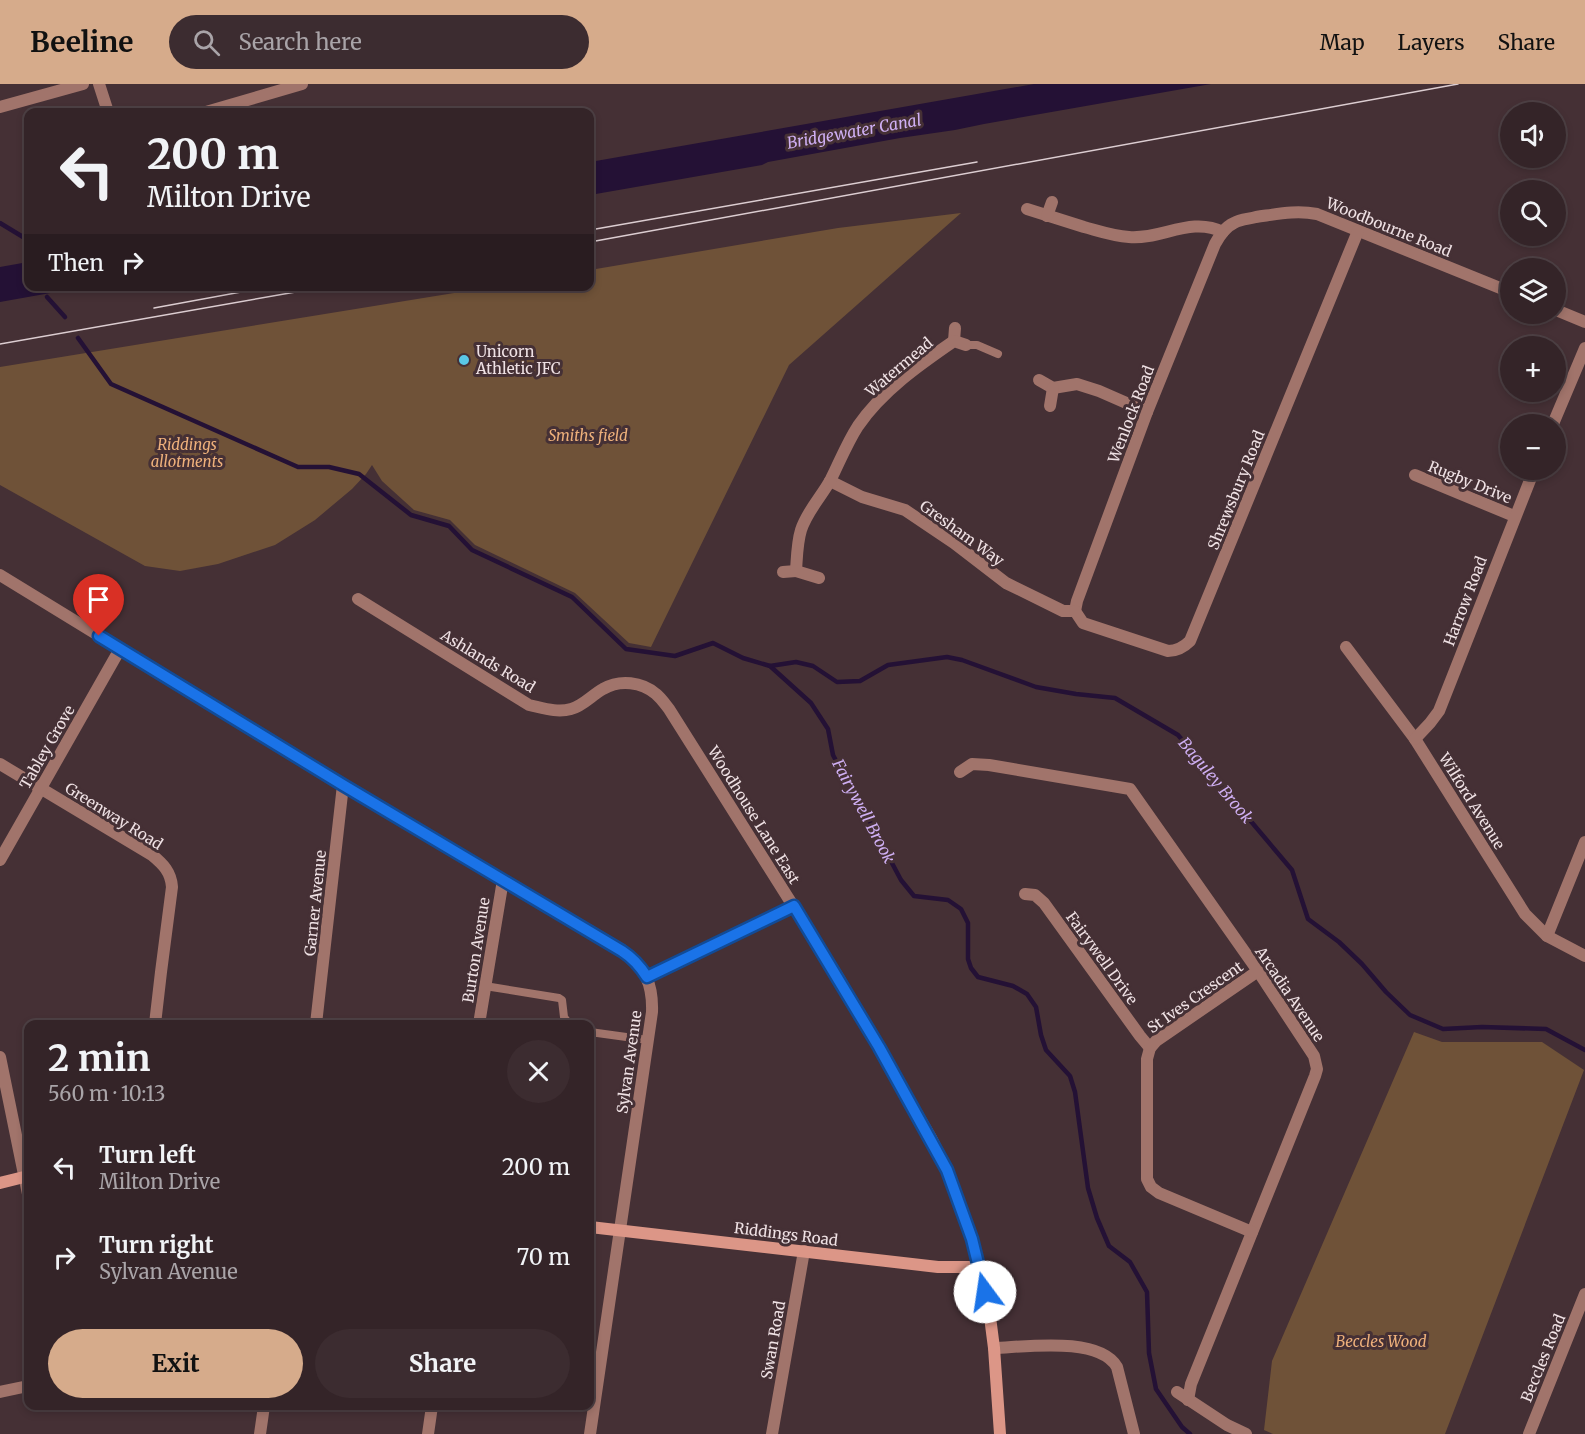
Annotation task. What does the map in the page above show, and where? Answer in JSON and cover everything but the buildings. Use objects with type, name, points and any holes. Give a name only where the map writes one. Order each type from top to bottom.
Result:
[{"type":"street","points":[[0,107],[83,84]]},
{"type":"street","points":[[99,84],[107,108]]},
{"type":"street","points":[[220,108],[302,84]]},
{"type":"street","points":[[1047,216],[1052,202]]},
{"type":"street","points":[[1027,209],[1125,237],[1137,238],[1191,226],[1209,226],[1223,232]]},
{"type":"street","name":"Woodbourne Road","points":[[1223,232],[1237,221],[1296,212],[1317,214],[1500,288]]},
{"type":"street","name":"Shrewsbury Road","points":[[1075,611],[1083,623],[1168,651],[1182,648],[1190,641],[1358,231]]},
{"type":"street","name":"Wenlock Road","points":[[1075,611],[1147,412],[1215,244],[1223,232]]},
{"type":"street","points":[[1566,314],[1585,322]]},
{"type":"street","name":"Watermead","points":[[796,571],[802,527],[830,481],[859,424],[872,408],[908,375],[960,343],[955,328]]},
{"type":"street","points":[[1557,414],[1585,348]]},
{"type":"street","points":[[1039,380],[1053,388],[1077,384],[1147,412]]},
{"type":"street","points":[[1050,406],[1053,388]]},
{"type":"street","name":"Rugby Drive","points":[[1415,475],[1514,516]]},
{"type":"street","name":"Harrow Road","points":[[1415,739],[1438,711],[1530,480]]},
{"type":"street","name":"Gresham Way","points":[[830,481],[862,497],[905,510],[954,543],[1006,583],[1063,611],[1075,611]]},
{"type":"street","points":[[783,572],[796,571],[819,578]]},
{"type":"street","points":[[0,575],[343,785],[627,954],[647,977],[794,906]]},
{"type":"street","name":"Ashlands Road","points":[[358,599],[529,705],[559,711],[573,709],[604,688],[618,683],[631,683],[643,687]]},
{"type":"street","name":"Wilford Avenue","points":[[1346,647],[1415,739],[1532,922],[1547,936],[1585,956]]},
{"type":"street","name":"Tabley Grove","points":[[0,860],[120,649]]},
{"type":"street","name":"Woodhouse Lane East","points":[[643,687],[656,694],[669,709],[794,906],[879,1047],[947,1170],[969,1230],[990,1317],[1000,1434]]},
{"type":"street","name":"Greenway Road","points":[[0,764],[152,855],[168,870],[172,878],[172,887],[155,1020]]},
{"type":"street","name":"Arcadia Avenue","points":[[960,772],[972,764],[989,765],[1130,789],[1258,971],[1314,1056],[1317,1069],[1191,1384],[1188,1400]]},
{"type":"street","name":"Garner Avenue","points":[[316,1020],[343,785]]},
{"type":"street","points":[[1547,936],[1585,842]]},
{"type":"street","name":"Burton Avenue","points":[[480,1020],[503,880]]},
{"type":"street","name":"Fairywell Drive","points":[[1025,894],[1035,896],[1044,903],[1150,1048]]},
{"type":"street","name":"St Ives Crescent","points":[[1252,1232],[1151,1187],[1147,1179],[1147,1059],[1150,1048],[1156,1041],[1258,971]]},
{"type":"street","name":"Sylvan Avenue","points":[[594,1383],[648,1041],[652,999],[647,977]]},
{"type":"street","points":[[0,1057],[24,1164]]},
{"type":"street","points":[[0,1182],[24,1178]]},
{"type":"street","name":"Riddings Road","points":[[594,1227],[938,1267],[979,1267]]},
{"type":"street","name":"Swan Road","points":[[772,1434],[804,1251]]},
{"type":"street","name":"Beccles Road","points":[[1529,1434],[1585,1293]]},
{"type":"street","points":[[994,1348],[1062,1346],[1082,1348],[1106,1355],[1117,1367],[1134,1434]]},
{"type":"street","points":[[0,1392],[24,1387]]},
{"type":"street","points":[[1177,1392],[1227,1425],[1246,1434]]},
{"type":"street","points":[[260,1434],[263,1410]]},
{"type":"street","points":[[428,1434],[431,1410]]},
{"type":"street","name":"Sylvan Avenue","points":[[590,1434],[592,1410]]},
{"type":"lane","points":[[960,343],[977,345],[998,354]]},
{"type":"lane","points":[[485,986],[559,998],[562,1000],[566,1020]]},
{"type":"lane","points":[[594,1033],[648,1041]]},
{"type":"green space","name":"Smiths field","points":[[961,213],[789,365],[651,647],[629,643],[575,593],[475,545],[450,520],[414,510],[382,481],[372,465],[352,489],[315,520],[275,545],[218,564],[180,571],[145,566],[0,485],[0,367],[466,291],[594,291],[594,269],[838,228]]},
{"type":"green space","name":"Beccles Wood","points":[[1414,1032],[1442,1042],[1542,1042],[1584,1070],[1445,1434],[1273,1434],[1264,1430],[1272,1361]]},
{"type":"water","name":"Bridgewater Canal","points":[[1034,84],[1211,84],[594,194],[594,161]]},
{"type":"water","points":[[24,263],[24,291],[62,291],[0,302],[0,267]]},
{"type":"waterway","points":[[0,223],[24,238]]},
{"type":"waterway","name":"Fairywell Brook","points":[[47,297],[65,317]]},
{"type":"waterway","name":"Fairywell Brook","points":[[78,338],[111,384],[298,467],[329,467],[359,474],[411,515],[449,526],[472,550],[572,597],[626,649],[675,656],[713,643],[743,658],[770,666],[811,703],[828,729],[833,755],[901,880],[914,896],[948,900],[961,909],[968,923],[968,959],[971,968],[978,977],[1013,986],[1027,994],[1036,1007],[1046,1050],[1070,1076],[1075,1092],[1088,1188],[1097,1218],[1109,1246],[1130,1262],[1147,1292],[1149,1353],[1156,1389],[1182,1427],[1190,1434]]},
{"type":"waterway","name":"Baguley Brook","points":[[770,666],[796,662],[813,666],[837,682],[860,681],[888,665],[947,657],[962,660],[1036,687],[1115,698],[1178,735],[1292,870],[1308,919],[1339,942],[1410,1015],[1443,1029],[1482,1027],[1546,1029],[1585,1050]]},
{"type":"tram line","points":[[594,241],[1458,84]]},
{"type":"tram line","points":[[594,229],[977,162]]},
{"type":"tram line","points":[[154,308],[247,291]]},
{"type":"tram line","points":[[0,344],[302,291]]},
{"type":"place","name":"Unicorn Athletic JFC","points":[[464,360]]},
{"type":"route","points":[[99,636],[622,951],[632,958],[647,977],[794,906],[879,1047],[947,1170],[972,1239],[985,1292]]},
{"type":"park label","name":"Riddings allotments","points":[[187,452]]}]
